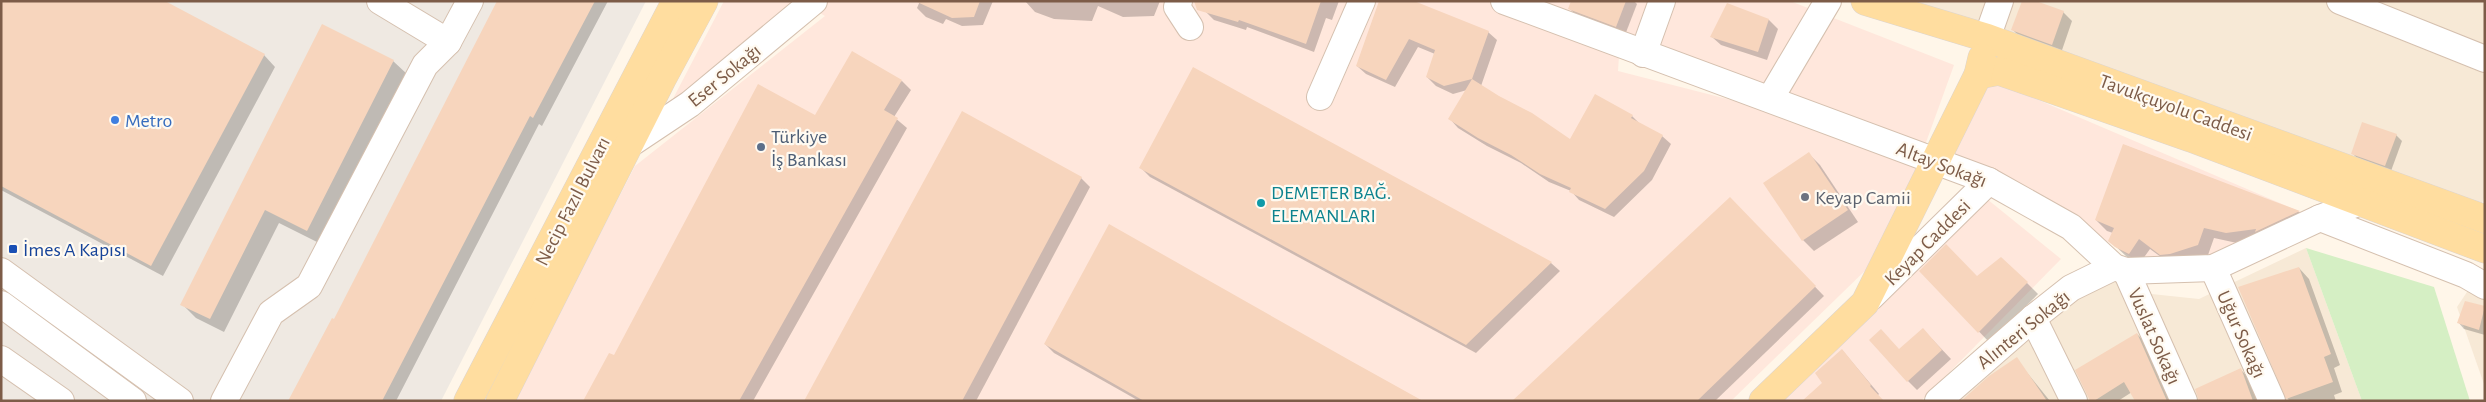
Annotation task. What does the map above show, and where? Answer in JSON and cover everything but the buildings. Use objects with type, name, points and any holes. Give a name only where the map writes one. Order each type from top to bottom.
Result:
[{"type":"main road","name":"Necip Fazıl Bulvarı","points":[[468,401],[676,1]]},
{"type":"main road","name":"Necip Fazıl Bulvarı","points":[[500,401],[704,1]]},
{"type":"main road","name":"Tavukçuyolu Caddesi","points":[[1865,1],[1987,38],[2485,219]]},
{"type":"main road","name":"Keyap Caddesi","points":[[1763,401],[1865,303],[1978,75],[1987,38]]},
{"type":"main road","name":"Tavukçuyolu Caddesi","points":[[1978,75],[1998,71],[2192,138],[2363,201],[2482,241]]},
{"type":"street","points":[[380,1],[448,42]]},
{"type":"street","points":[[224,401],[271,313],[309,286],[425,65],[448,42],[470,1]]},
{"type":"street","name":"Eser Sokağı","points":[[630,144],[690,104],[814,1]]},
{"type":"street","points":[[1179,1],[1177,7],[1190,27]]},
{"type":"street","points":[[1320,97],[1362,1]]},
{"type":"street","name":"Altay Sokağı","points":[[1504,1],[1989,181],[2071,226],[2120,269]]},
{"type":"street","points":[[1643,54],[1662,1]]},
{"type":"street","points":[[1770,99],[1828,1]]},
{"type":"street","points":[[1987,38],[2000,1]]},
{"type":"street","points":[[2340,1],[2485,59]]},
{"type":"street","name":"Keyap Caddesi","points":[[1865,303],[1989,181]]},
{"type":"street","points":[[2120,269],[2213,268],[2320,218],[2363,201]]},
{"type":"street","points":[[2320,218],[2466,275],[2485,286]]},
{"type":"street","name":"Uğur Sokağı","points":[[2213,268],[2272,401]]},
{"type":"street","name":"Alınteri Sokağı","points":[[1938,401],[2033,318],[2072,288],[2120,269]]},
{"type":"street","name":"Vuslat Sokağı","points":[[2120,269],[2184,401]]},
{"type":"street","points":[[1,271],[180,401]]},
{"type":"street","points":[[1,304],[133,401]]},
{"type":"street","points":[[2033,318],[2074,401]]},
{"type":"street","points":[[1,359],[61,401]]},
{"type":"shaded area","points":[[1,1],[646,1],[441,401],[1,401]]},
{"type":"shaded area","points":[[724,1],[1790,1],[1954,65],[1924,148],[1620,41],[1618,71],[1794,116],[1927,166],[1874,262],[1731,401],[514,401],[635,166],[825,16],[813,9],[664,116]]},
{"type":"shaded area","points":[[1903,1],[2485,1],[2485,195],[2482,203]]},
{"type":"shaded area","points":[[1987,78],[2310,216],[2199,266],[2140,263],[2040,197],[1951,161]]},
{"type":"shaded area","points":[[1987,199],[2061,259],[1921,401],[1779,401]]},
{"type":"shaded area","points":[[2306,248],[2362,401],[1956,401],[2094,270],[2142,293],[2199,299]]},
{"type":"shaded area","points":[[2469,289],[2485,298],[2485,387],[2457,307]]},
{"type":"green space","points":[[2306,248],[2434,287],[2470,401],[2362,401]]},
{"type":"place","name":"Metro","points":[[115,120]]},
{"type":"place","name":"Türkiye İş Bankası","points":[[761,147]]},
{"type":"place","name":"Keyap Camii","points":[[1805,197]]},
{"type":"place","name":"DEMETER BAĞ. ELEMANLARI","points":[[1261,203]]},
{"type":"place","name":"İmes A Kapısı","points":[[13,249]]}]
